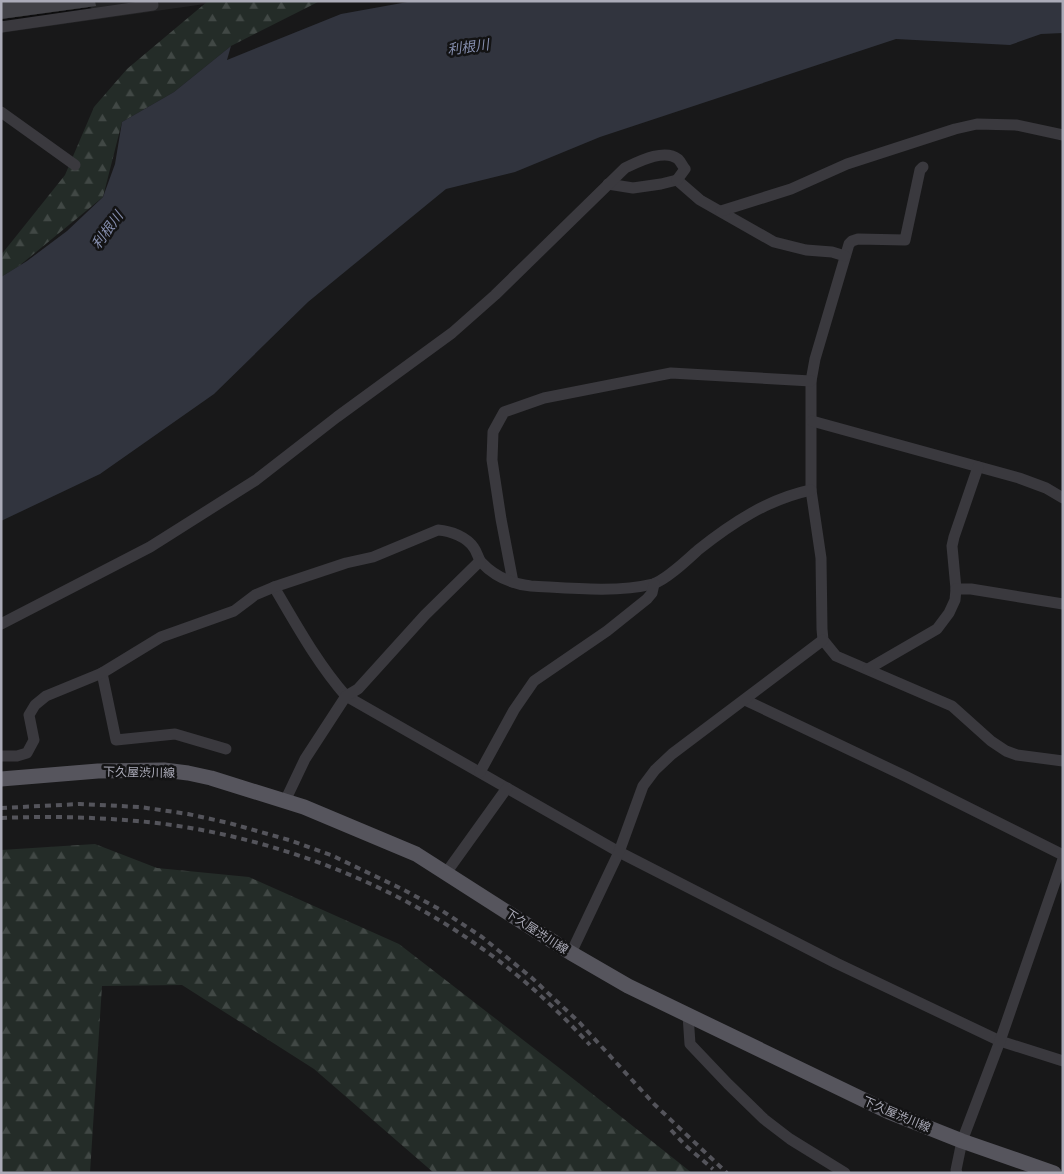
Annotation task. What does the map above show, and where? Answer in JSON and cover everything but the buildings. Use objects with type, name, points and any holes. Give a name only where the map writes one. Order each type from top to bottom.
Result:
[{"type":"main road","name":"下久屋渋川線","points":[[1,778],[98,771],[164,770],[218,780],[304,807],[416,854],[571,953],[628,986],[889,1112],[962,1141],[1054,1173]]},
{"type":"street","points":[[1,27],[153,5],[152,1]]},
{"type":"street","points":[[1,112],[75,166]]},
{"type":"street","points":[[721,211],[791,189],[847,164],[955,129],[977,124],[1016,125],[1063,135]]},
{"type":"street","points":[[1,624],[150,547],[256,480],[336,417],[452,333],[495,295],[608,184],[625,168],[649,158],[667,155],[678,159],[685,170],[677,180],[661,184],[633,188],[608,184]]},
{"type":"street","points":[[923,167],[920,170],[905,240],[858,239],[852,241],[845,256],[815,359],[812,381],[811,490],[821,558],[823,640],[836,656],[952,706],[991,741],[1006,751],[1017,755],[1063,761]]},
{"type":"street","points":[[677,180],[700,200],[774,242],[806,250],[832,252],[845,256]]},
{"type":"street","points":[[513,582],[492,460],[493,432],[504,412],[544,398],[671,373],[812,381]]},
{"type":"street","points":[[812,421],[1028,482],[1046,488],[1063,498]]},
{"type":"street","points":[[868,669],[937,629],[949,612],[955,600],[956,588],[952,546],[978,467]]},
{"type":"street","points":[[1,756],[17,756],[27,753],[34,740],[29,715],[35,705],[46,696],[102,673],[161,637],[234,611],[255,595],[346,562],[373,557],[438,530],[450,531],[460,537],[474,547],[480,561],[499,577],[513,582],[526,585],[596,590],[654,584],[727,527],[750,513],[801,492],[811,490]]},
{"type":"street","points":[[285,800],[305,759],[346,696],[358,689],[425,615],[480,561]]},
{"type":"street","points":[[480,772],[514,710],[534,681],[647,600],[652,593],[654,584]]},
{"type":"street","points":[[274,587],[304,638],[346,696],[619,852],[836,963],[1000,1041],[1063,1061]]},
{"type":"street","points":[[956,588],[1063,604]]},
{"type":"street","points":[[571,953],[619,852],[643,786],[655,770],[672,754],[823,640]]},
{"type":"street","points":[[102,673],[116,740],[175,734],[226,749]]},
{"type":"street","points":[[745,700],[1063,854]]},
{"type":"street","points":[[446,873],[507,788]]},
{"type":"street","points":[[957,1173],[962,1141],[1000,1041],[1063,859]]},
{"type":"street","points":[[688,1015],[690,1044],[728,1084],[764,1119],[790,1139],[845,1173]]},
{"type":"shaded area","points":[[1,1],[219,1],[219,2],[1,33]]},
{"type":"green space","points":[[208,1],[320,1],[231,46],[174,92],[122,122],[103,197],[19,266],[1,277],[1,255],[65,175],[94,107],[127,69]]},
{"type":"green space","points":[[95,844],[157,868],[249,877],[399,944],[692,1173],[434,1173],[314,1069],[182,985],[102,986],[90,1173],[1,1173],[1,850]]},
{"type":"water","name":"利根川","points":[[413,1],[1063,1],[1063,33],[1041,34],[1010,45],[896,39],[600,137],[515,172],[446,189],[308,302],[214,394],[100,474],[1,521],[1,277],[27,261],[67,231],[103,197],[115,164],[122,122],[174,92],[231,46],[227,60],[341,14]]},
{"type":"railway","points":[[1,808],[80,804],[140,807],[188,814],[229,823],[289,840],[331,855],[402,889],[441,910],[482,937],[532,978],[580,1023],[654,1104],[727,1173]]},
{"type":"railway","points":[[1,818],[86,818],[181,826],[226,835],[315,861],[400,898],[477,945],[536,992],[590,1045]]},
{"type":"railway","points":[[671,1130],[686,1146],[713,1169]]}]
